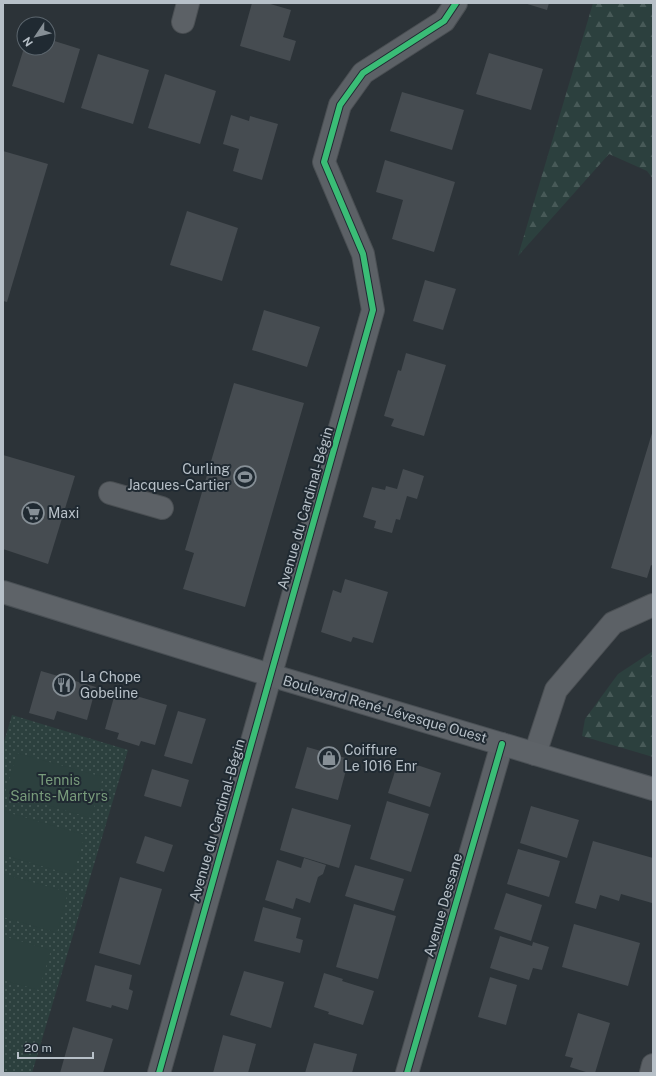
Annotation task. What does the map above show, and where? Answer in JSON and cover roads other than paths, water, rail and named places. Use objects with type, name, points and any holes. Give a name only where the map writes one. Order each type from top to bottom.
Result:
[{"type":"main road","name":"Boulevard René-Lévesque Ouest","points":[[3,592],[270,675],[653,789]]},
{"type":"street","name":"Avenue du Cardinal-Bégin","points":[[159,1073],[373,310],[363,254],[324,162],[340,105],[363,73],[444,21],[456,3]]},
{"type":"street","points":[[110,493],[162,508]]},
{"type":"street","points":[[535,754],[556,690],[613,623],[653,605]]},
{"type":"street","name":"Avenue Dessane","points":[[407,1073],[502,744]]},
{"type":"street","points":[[651,1073],[653,1066]]},
{"type":"place","name":"Curling Jacques-Cartier","points":[[245,477]]},
{"type":"place","name":"Maxi","points":[[33,513]]},
{"type":"place","name":"La Chope Gobeline","points":[[64,685]]},
{"type":"place","name":"Coiffure Le 1016 Enr","points":[[329,758]]},
{"type":"park label","name":"Tennis Saints-Martyrs","points":[[59,788]]}]
